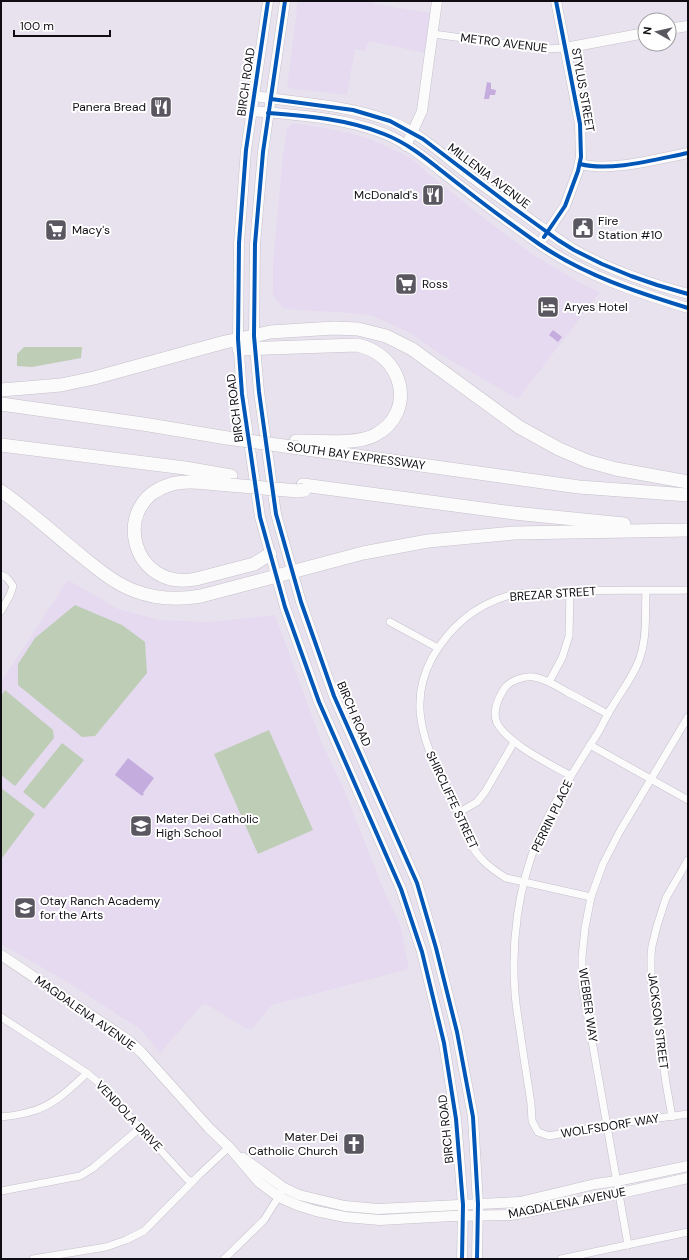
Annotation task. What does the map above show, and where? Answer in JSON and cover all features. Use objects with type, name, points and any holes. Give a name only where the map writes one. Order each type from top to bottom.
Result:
[{"type":"highway","points":[[255,342],[270,332],[280,330],[340,328],[358,329],[386,336],[412,349],[513,423],[559,450],[587,461],[616,469],[688,482]]},
{"type":"highway","points":[[1,390],[61,385],[239,344],[255,342],[357,345],[368,348],[382,356],[390,364],[396,374],[400,390],[398,406],[391,421],[379,433],[357,441],[297,445]]},
{"type":"highway","name":"SOUTH BAY EXPRESSWAY","points":[[1,404],[143,424],[230,439],[297,445],[565,485],[608,490],[688,495]]},
{"type":"highway","points":[[1,445],[185,468],[230,481],[298,491],[303,488],[317,487],[522,514],[688,530]]},
{"type":"highway","points":[[230,481],[181,482],[164,487],[154,493],[142,506],[135,522],[135,539],[140,556],[151,569],[160,575],[182,581],[196,579],[254,564],[270,554]]},
{"type":"highway","points":[[1,490],[100,571],[119,584],[144,594],[169,599],[193,598],[276,577],[341,558],[384,548],[450,538],[514,533],[688,530]]},
{"type":"street","name":"BIRCH ROAD","points":[[268,1],[246,150],[238,243],[239,344],[242,394],[260,517],[285,607],[319,702],[401,889],[422,952],[444,1043],[456,1119],[463,1205],[462,1259]]},
{"type":"street","name":"BIRCH ROAD","points":[[285,1],[263,152],[255,244],[255,342],[259,392],[276,514],[301,602],[334,696],[417,883],[436,948],[457,1032],[473,1116],[478,1204],[477,1259]]},
{"type":"street","points":[[406,146],[422,111],[437,1]]},
{"type":"street","name":"STYLUS STREET","points":[[539,244],[565,206],[580,164],[582,150],[580,124],[556,1]]},
{"type":"street","points":[[677,28],[688,26]]},
{"type":"street","name":"METRO AVENUE","points":[[433,34],[545,49],[565,48],[637,34]]},
{"type":"street","name":"MILLENIA AVENUE","points":[[254,96],[353,110],[390,121],[412,132],[558,240],[574,250],[602,264],[657,285],[688,294]]},
{"type":"street","name":"MILLENIA AVENUE","points":[[252,111],[314,117],[348,123],[383,133],[416,151],[462,188],[539,244],[583,270],[636,292],[688,308]]},
{"type":"street","points":[[580,164],[589,166],[618,166],[688,153]]},
{"type":"street","points":[[1,575],[7,578],[13,586],[1,611]]},
{"type":"street","name":"BREZAR STREET","points":[[438,648],[444,639],[460,622],[487,604],[510,596],[570,591],[688,590]]},
{"type":"street","points":[[549,682],[562,658],[569,636],[570,591]]},
{"type":"street","name":"PERRIN PLACE","points":[[536,1128],[532,1121],[531,1104],[515,995],[513,970],[516,919],[524,882],[546,821],[636,667],[641,655],[645,636],[646,591]]},
{"type":"street","points":[[390,622],[438,648]]},
{"type":"street","name":"SHIRCLIFFE STREET","points":[[438,648],[429,664],[424,678],[421,699],[422,726],[428,750],[458,813],[468,840],[475,852],[483,862],[506,878],[591,897]]},
{"type":"street","points":[[571,776],[514,742],[502,730],[497,722],[496,707],[498,697],[506,686],[514,681],[526,676],[535,677],[549,682],[608,714]]},
{"type":"street","name":"WEBBER WAY","points":[[628,1245],[582,978],[582,957],[585,928],[591,897],[603,864],[688,717]]},
{"type":"street","points":[[458,813],[477,802],[485,792],[514,742]]},
{"type":"street","points":[[590,745],[688,800]]},
{"type":"street","name":"JACKSON STREET","points":[[672,1117],[651,978],[652,946],[666,898],[688,860]]},
{"type":"street","name":"MAGDALENA AVENUE","points":[[1,955],[128,1040],[143,1054],[209,1128],[229,1147],[259,1182],[279,1197],[296,1205],[345,1217],[380,1220],[511,1214],[688,1178]]},
{"type":"street","name":"VENDOLA DRIVE","points":[[1,1017],[87,1073],[99,1083],[187,1179],[192,1182]]},
{"type":"street","points":[[1,1117],[30,1112],[46,1107],[60,1098],[87,1073]]},
{"type":"street","name":"WOLFSDORF WAY","points":[[536,1128],[538,1132],[549,1136],[607,1125],[688,1114]]},
{"type":"street","points":[[1,1191],[80,1176],[92,1168],[140,1128]]},
{"type":"street","points":[[33,1259],[106,1247],[126,1240],[144,1231],[229,1147]]},
{"type":"street","name":"MAGDALENA AVENUE","points":[[229,1147],[284,1188],[305,1196],[346,1206],[378,1209],[520,1202],[595,1184],[617,1181],[688,1166]]},
{"type":"street","points":[[224,1259],[264,1220],[284,1188]]},
{"type":"street","points":[[560,1259],[688,1232]]},
{"type":"shaded area","points":[[298,1],[374,1],[374,4],[436,14],[430,54],[369,41],[365,51],[355,49],[347,95],[287,88]]},
{"type":"shaded area","points":[[487,82],[491,83],[491,89],[496,90],[495,95],[490,95],[489,99],[484,99]]},
{"type":"shaded area","points":[[293,123],[357,135],[372,140],[409,157],[485,219],[532,254],[582,284],[600,292],[518,399],[440,354],[410,333],[371,315],[283,308],[273,295],[273,263],[283,154],[287,129]]},
{"type":"shaded area","points":[[553,330],[562,337],[558,342],[549,335]]},
{"type":"shaded area","name":"Mater Dei Catholic High School","points":[[68,580],[118,609],[159,620],[210,622],[275,615],[321,741],[345,792],[384,891],[400,924],[409,969],[272,1005],[252,1029],[247,1029],[206,1004],[202,1005],[160,1053],[140,1029],[64,980],[1,944],[1,682]]},
{"type":"shaded area","points":[[128,758],[154,778],[142,796],[115,775]]},
{"type":"green space","points":[[24,347],[82,347],[81,358],[32,367],[17,366],[17,354]]},
{"type":"green space","points":[[75,605],[122,625],[145,642],[147,673],[95,736],[82,737],[18,685],[18,664],[35,638]]},
{"type":"green space","points":[[5,690],[53,730],[54,738],[15,786],[1,775],[1,696]]},
{"type":"green space","points":[[269,730],[313,830],[258,854],[214,754]]},
{"type":"green space","points":[[62,743],[84,760],[44,809],[23,792]]},
{"type":"green space","points":[[1,788],[35,814],[2,858],[1,857]]},
{"type":"cycle path","points":[[268,1],[246,150],[239,243],[238,339],[242,394],[260,517],[285,607],[319,702],[401,889],[422,952],[444,1043],[456,1119],[463,1205],[462,1259]]},
{"type":"cycle path","points":[[285,1],[263,152],[255,244],[254,336],[259,392],[276,514],[301,602],[334,696],[417,883],[436,948],[457,1032],[473,1117],[478,1204],[477,1259]]},
{"type":"cycle path","points":[[544,237],[565,206],[578,171],[581,157],[580,124],[556,1]]},
{"type":"cycle path","points":[[271,99],[353,110],[390,121],[423,139],[511,206],[574,250],[631,276],[688,294]]},
{"type":"cycle path","points":[[268,113],[312,117],[356,125],[395,139],[424,157],[480,201],[556,255],[611,282],[688,308]]},
{"type":"cycle path","points":[[580,164],[592,166],[620,166],[688,153]]},
{"type":"place","name":"Panera Bread","points":[[161,107]]},
{"type":"place","name":"McDonald's","points":[[433,195]]},
{"type":"place","name":"Fire Station #10","points":[[583,228]]},
{"type":"place","name":"Macy's","points":[[56,230]]},
{"type":"place","name":"Ross","points":[[406,284]]},
{"type":"place","name":"Aryes Hotel","points":[[548,307]]},
{"type":"place","name":"Mater Dei Catholic High School","points":[[141,826]]},
{"type":"place","name":"Otay Ranch Academy for the Arts","points":[[25,908]]},
{"type":"place","name":"Mater Dei Catholic Church","points":[[354,1144]]}]
